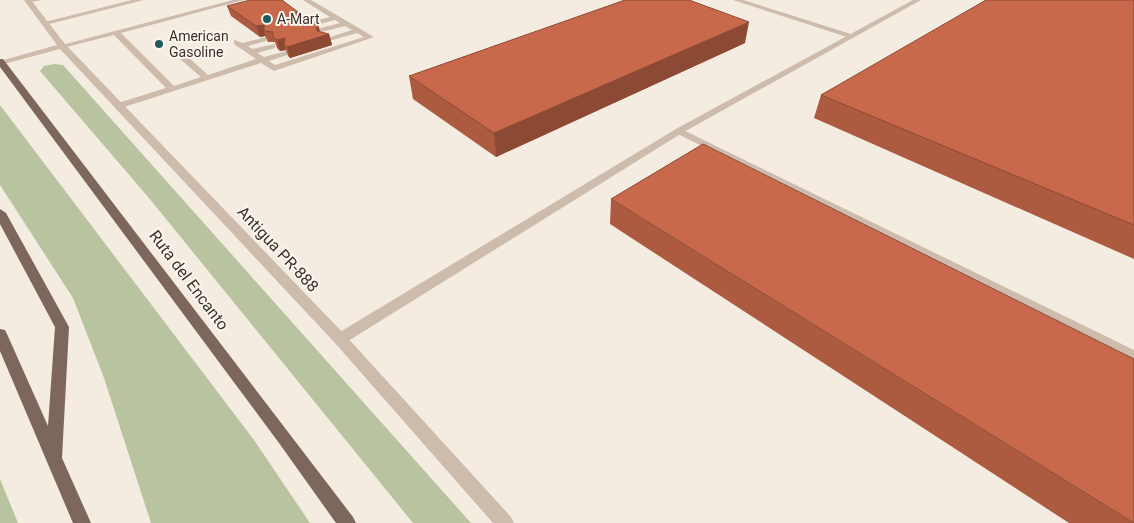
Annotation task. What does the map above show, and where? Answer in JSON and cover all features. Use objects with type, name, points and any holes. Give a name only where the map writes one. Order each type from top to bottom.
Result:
[{"type":"main road","name":"Ruta del Encanto","points":[[0,62],[285,438],[347,523]]},
{"type":"main road","points":[[0,213],[62,326],[54,458]]},
{"type":"main road","points":[[0,334],[82,523]]},
{"type":"street","points":[[28,1],[38,0]]},
{"type":"street","points":[[45,23],[140,0]]},
{"type":"street","points":[[0,62],[116,32],[148,27],[200,14],[241,0]]},
{"type":"street","points":[[263,39],[240,44],[274,68],[370,37],[306,0]]},
{"type":"street","points":[[736,0],[850,35]]},
{"type":"street","points":[[340,339],[679,131],[850,35],[918,0]]},
{"type":"street","name":"Antigua PR-888","points":[[28,1],[62,46],[340,339],[505,523]]},
{"type":"street","points":[[303,27],[336,17]]},
{"type":"street","points":[[313,33],[346,23]]},
{"type":"street","points":[[325,40],[358,30]]},
{"type":"street","points":[[116,32],[172,89]]},
{"type":"street","points":[[251,52],[272,46]]},
{"type":"street","points":[[118,106],[284,53]]},
{"type":"street","points":[[183,58],[207,78]]},
{"type":"street","points":[[679,131],[1134,357]]},
{"type":"green space","points":[[63,65],[471,523],[413,523],[149,198],[40,71],[44,66]]},
{"type":"green space","points":[[0,105],[254,440],[310,523],[151,523],[104,378],[73,298],[0,185]]},
{"type":"green space","points":[[0,479],[18,523],[0,523]]},
{"type":"building","points":[[250,0],[282,0],[298,12],[295,13],[296,20],[306,18],[306,26],[315,24],[319,27],[316,28],[317,31],[329,34],[287,47],[284,45],[285,38],[277,40],[273,37],[273,32],[264,31],[264,25],[256,26],[227,6]]},
{"type":"building","points":[[625,0],[689,0],[749,22],[494,133],[409,76]]},
{"type":"building","points":[[986,0],[1134,0],[1134,225],[821,95]]},
{"type":"building","points":[[703,144],[1134,359],[1134,523],[611,199]]},
{"type":"place","name":"A-Mart","points":[[267,19]]},
{"type":"place","name":"American Gasoline","points":[[159,44]]}]
